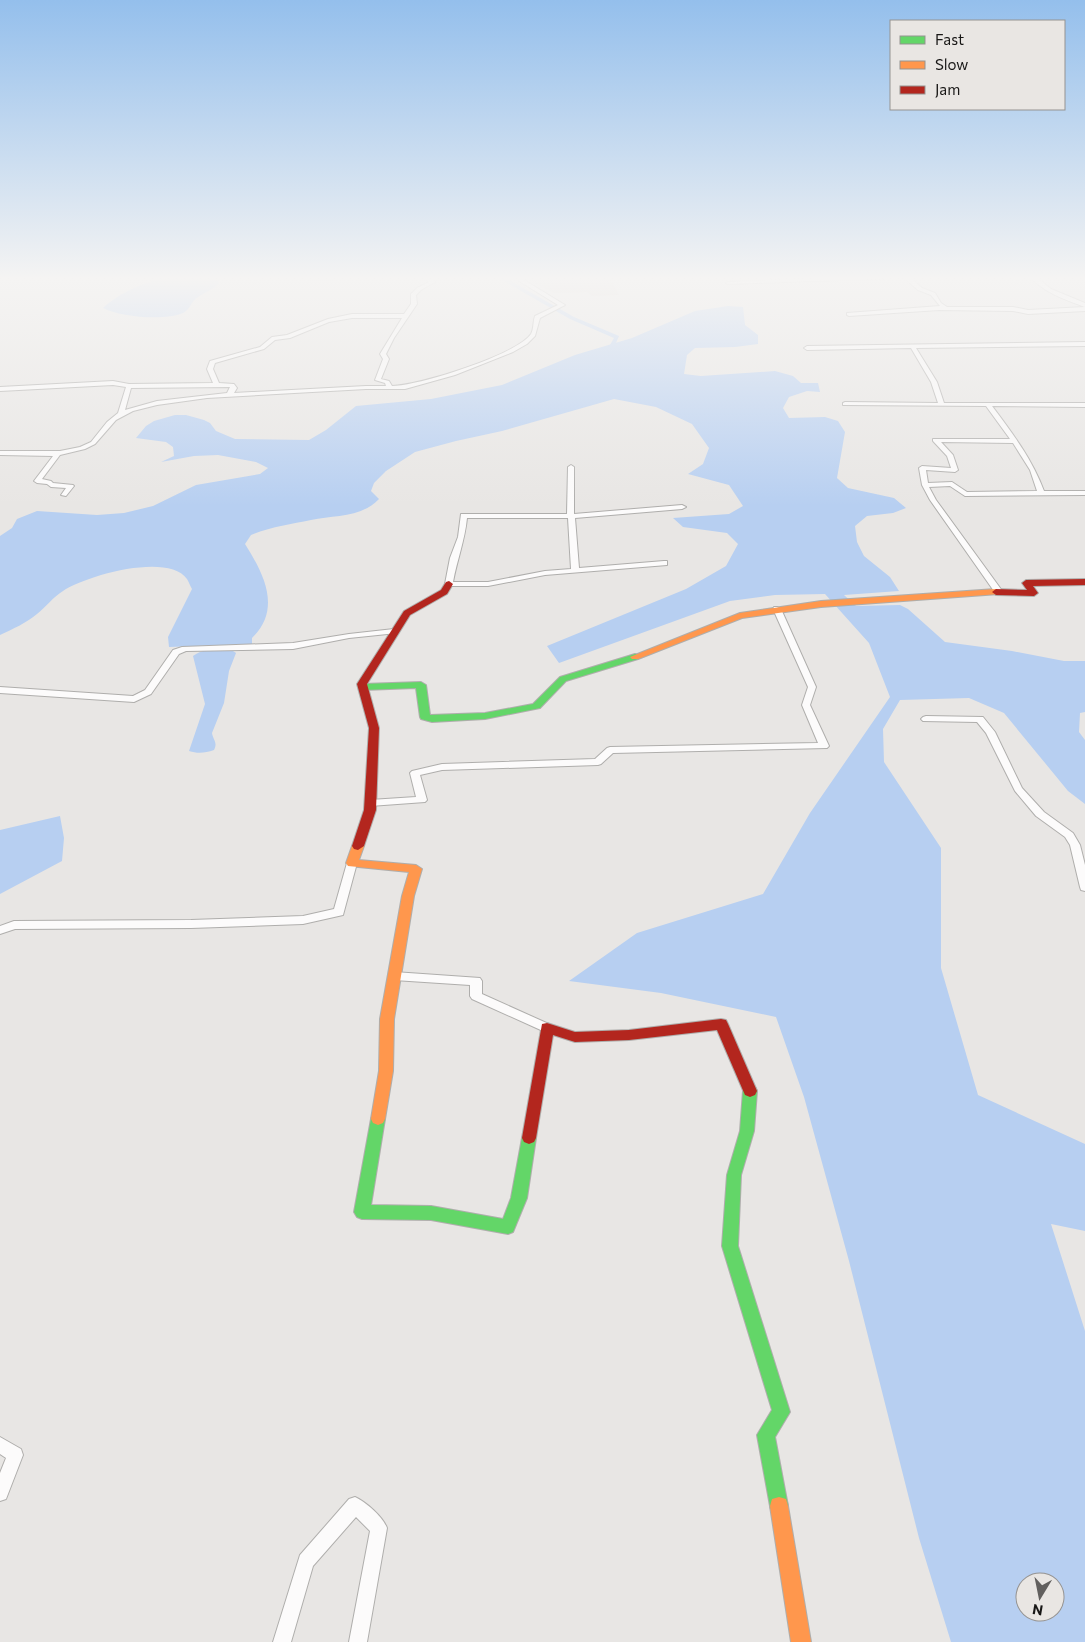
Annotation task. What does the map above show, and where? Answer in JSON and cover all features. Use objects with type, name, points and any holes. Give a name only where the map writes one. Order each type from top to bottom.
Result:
[{"type":"street","points":[[217,385],[210,369],[212,362],[245,353]]},
{"type":"street","points":[[382,353],[386,359],[378,380],[387,382],[389,386],[395,388]]},
{"type":"street","points":[[0,453],[58,453],[71,451],[92,444],[99,438],[108,424],[121,412],[164,402],[229,395],[371,387],[395,388],[429,381],[507,353]]},
{"type":"street","points":[[916,353],[938,391],[942,405]]},
{"type":"street","points":[[0,389],[113,383],[129,386],[232,385],[234,388],[229,395]]},
{"type":"street","points":[[121,412],[129,386]]},
{"type":"street","points":[[845,404],[1085,405]]},
{"type":"street","points":[[988,404],[1016,441],[1033,470],[1041,493]]},
{"type":"street","points":[[999,592],[933,500],[925,485],[922,468],[955,470],[950,455],[935,440],[1016,441]]},
{"type":"street","points":[[58,453],[38,481],[49,482],[51,485],[71,486],[64,495]]},
{"type":"street","points":[[571,466],[575,571]]},
{"type":"street","points":[[925,485],[952,484],[965,494],[1085,494]]},
{"type":"street","points":[[0,930],[14,926],[190,924],[303,920],[339,912],[352,863],[370,810],[374,728],[362,684],[407,613],[444,592],[449,584],[454,558],[462,536],[464,516],[572,516],[682,507]]},
{"type":"street","points":[[449,584],[488,584],[545,573],[664,563]]},
{"type":"street","points":[[363,687],[421,685],[424,693],[424,714],[426,717],[432,719],[485,716],[536,706],[563,679],[624,661],[740,616],[777,609],[821,604],[999,592],[1034,593],[1026,583],[1085,582]]},
{"type":"street","points":[[370,803],[422,800],[415,773],[442,767],[598,762],[610,750],[824,746],[806,705],[812,687],[777,609]]},
{"type":"street","points":[[0,690],[134,699],[148,692],[176,652],[185,649],[293,646],[322,640],[394,631]]},
{"type":"street","points":[[926,718],[980,719],[990,732],[1018,789],[1040,814],[1069,835],[1075,845],[1085,887]]},
{"type":"street","points":[[352,863],[416,869],[408,896],[387,1019],[386,1071],[362,1212],[431,1213],[508,1227],[519,1198],[547,1028]]},
{"type":"street","points":[[394,976],[476,981],[476,996],[547,1028],[576,1036],[611,1036],[721,1024],[751,1094],[747,1131],[734,1175],[730,1246],[781,1412],[766,1435],[801,1642]]},
{"type":"street","points":[[0,1445],[15,1455],[0,1493]]},
{"type":"street","points":[[282,1642],[306,1561],[355,1506],[379,1528],[358,1642]]},
{"type":"water","points":[[583,353],[690,353],[687,355],[684,374],[701,376],[775,371],[793,376],[801,383],[818,383],[820,392],[807,391],[789,397],[783,408],[789,418],[825,417],[838,421],[845,432],[837,478],[848,488],[894,498],[906,508],[893,513],[867,516],[855,526],[857,542],[864,556],[890,577],[899,591],[844,595],[856,606],[900,605],[908,609],[945,642],[1012,651],[1064,661],[1085,661],[1085,712],[1080,713],[1079,732],[1085,740],[1085,804],[1068,791],[1004,713],[969,698],[900,700],[883,729],[884,762],[941,848],[941,968],[978,1095],[1085,1144],[1085,1231],[1051,1224],[1085,1331],[1085,1642],[951,1642],[919,1538],[849,1261],[804,1097],[776,1017],[661,993],[569,981],[637,933],[763,894],[810,813],[890,697],[869,643],[825,594],[775,595],[730,601],[559,663],[547,646],[686,589],[726,566],[738,544],[727,533],[683,527],[673,518],[729,514],[743,506],[729,485],[688,474],[703,464],[709,448],[692,424],[656,407],[614,399],[502,431],[415,452],[386,471],[374,483],[371,491],[379,499],[364,510],[347,515],[281,526],[251,535],[245,544],[263,579],[268,603],[266,615],[261,627],[252,638],[252,644],[169,647],[168,637],[192,589],[187,579],[177,571],[163,567],[126,569],[107,573],[74,585],[59,593],[28,620],[0,635],[0,536],[12,528],[17,519],[37,511],[97,515],[124,513],[153,506],[196,485],[260,474],[268,468],[256,462],[218,455],[194,456],[161,462],[174,456],[173,447],[166,442],[136,438],[146,426],[154,421],[175,415],[186,415],[204,420],[210,423],[216,431],[235,439],[309,440],[326,430],[356,406],[431,399],[502,385]]},
{"type":"water","points":[[230,649],[236,653],[229,671],[224,703],[212,733],[215,743],[214,750],[195,753],[189,751],[205,704],[193,656],[206,650]]},
{"type":"water","points":[[60,816],[64,838],[62,861],[0,894],[0,830]]},
{"type":"traffic: fast","points":[[363,687],[421,685],[425,717],[432,719],[485,716],[536,706],[563,679],[635,657]]},
{"type":"traffic: fast","points":[[750,1091],[747,1131],[734,1175],[730,1246],[781,1412],[766,1435],[779,1506]]},
{"type":"traffic: fast","points":[[378,1119],[362,1212],[431,1213],[508,1227],[519,1198],[529,1138]]},
{"type":"traffic: slow","points":[[635,657],[740,616],[821,604],[996,592]]},
{"type":"traffic: slow","points":[[358,846],[352,863],[416,869],[408,896],[387,1019],[386,1071],[378,1119]]},
{"type":"traffic: slow","points":[[779,1506],[801,1642]]},
{"type":"traffic: jam","points":[[996,592],[1034,593],[1026,583],[1085,582]]},
{"type":"traffic: jam","points":[[358,846],[370,810],[374,728],[362,684],[407,613],[444,592],[449,584]]},
{"type":"traffic: jam","points":[[529,1138],[547,1028],[575,1037],[629,1035],[721,1024],[750,1091]]}]
